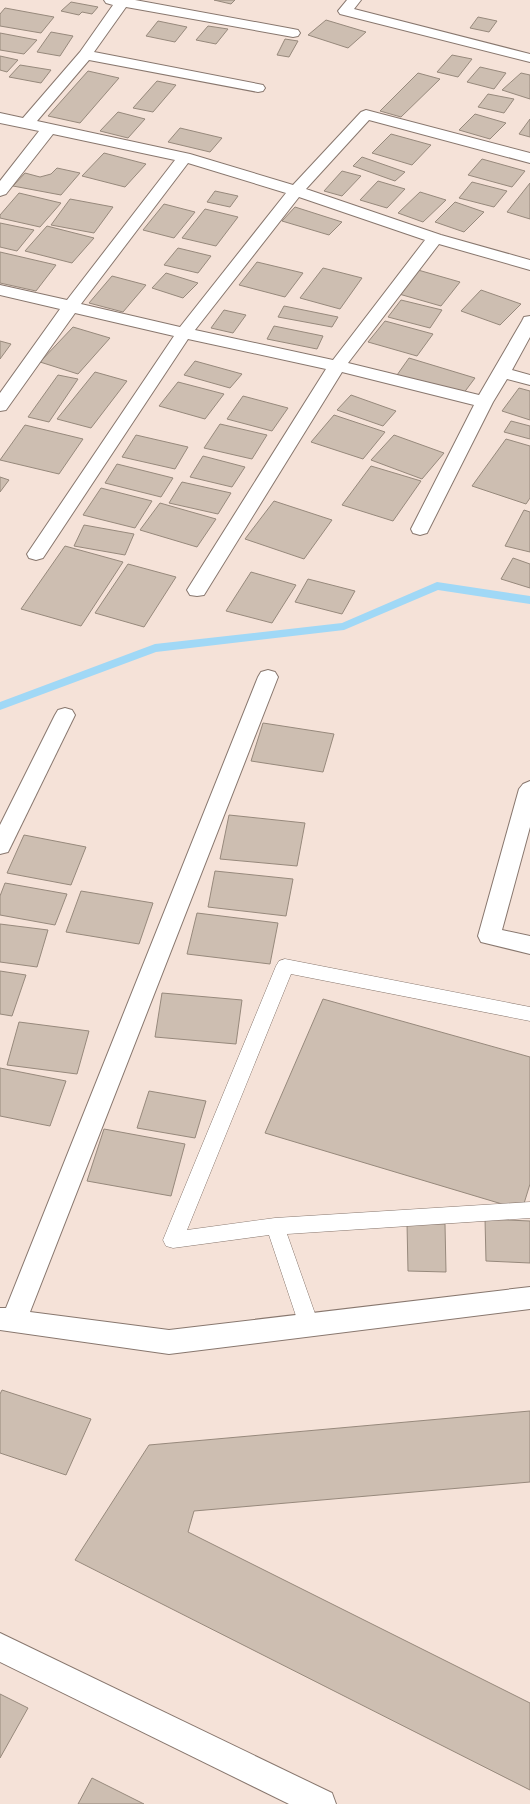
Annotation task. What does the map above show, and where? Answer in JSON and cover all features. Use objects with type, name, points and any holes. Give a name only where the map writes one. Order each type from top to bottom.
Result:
[{"type":"street","points":[[354,0],[345,11],[530,58]]},
{"type":"street","points":[[26,124],[85,55],[119,1],[293,33]]},
{"type":"street","points":[[85,55],[258,88]]},
{"type":"street","points":[[36,554],[184,333],[296,191],[366,115],[530,158]]},
{"type":"street","points":[[0,118],[48,130],[185,157],[296,191],[435,238],[530,264]]},
{"type":"street","points":[[0,191],[48,130]]},
{"type":"street","points":[[0,406],[71,306],[185,157]]},
{"type":"street","points":[[197,590],[337,366],[435,238]]},
{"type":"street","points":[[0,290],[184,333],[337,366],[484,402]]},
{"type":"street","points":[[420,529],[484,402],[502,373],[530,321]]},
{"type":"street","points":[[502,373],[530,380]]},
{"type":"street","points":[[268,677],[7,1319],[169,1342],[530,1298]]},
{"type":"street","points":[[0,846],[65,715]]},
{"type":"street","points":[[530,790],[489,936],[530,945]]},
{"type":"street","points":[[0,1647],[321,1804]]},
{"type":"lane","points":[[530,1014],[284,966],[174,1240],[275,1226],[530,1210]]},
{"type":"lane","points":[[275,1226],[309,1325]]},
{"type":"building","points":[[214,0],[235,0],[231,4]]},
{"type":"building","points":[[71,2],[98,7],[92,14],[82,12],[79,15],[61,11]]},
{"type":"building","points":[[5,8],[54,17],[41,33],[0,26],[0,14]]},
{"type":"building","points":[[478,17],[497,21],[489,32],[470,28]]},
{"type":"building","points":[[326,20],[366,32],[348,48],[308,35]]},
{"type":"building","points":[[158,21],[187,27],[175,42],[146,36]]},
{"type":"building","points":[[208,26],[228,29],[216,44],[196,40]]},
{"type":"building","points":[[51,32],[73,36],[60,56],[37,52]]},
{"type":"building","points":[[0,33],[37,40],[24,54],[0,50]]},
{"type":"building","points":[[285,39],[298,41],[289,57],[277,55]]},
{"type":"building","points":[[452,55],[472,59],[458,77],[437,72]]},
{"type":"building","points":[[0,56],[18,60],[7,72],[0,70]]},
{"type":"building","points":[[20,65],[51,70],[41,83],[9,77]]},
{"type":"building","points":[[480,67],[506,73],[494,89],[467,82]]},
{"type":"building","points":[[88,71],[119,78],[80,123],[48,116]]},
{"type":"building","points":[[418,73],[440,79],[401,117],[380,111]]},
{"type":"building","points":[[521,73],[530,75],[530,99],[502,90]]},
{"type":"building","points":[[157,81],[176,85],[153,112],[133,108]]},
{"type":"building","points":[[488,94],[514,99],[504,113],[478,107]]},
{"type":"building","points":[[118,112],[145,119],[128,138],[100,131]]},
{"type":"building","points":[[475,114],[506,123],[490,139],[459,130]]},
{"type":"building","points":[[530,119],[530,137],[519,134]]},
{"type":"building","points":[[180,128],[222,138],[210,152],[168,142]]},
{"type":"building","points":[[391,134],[431,145],[412,165],[372,153]]},
{"type":"building","points":[[104,153],[146,164],[125,187],[82,176]]},
{"type":"building","points":[[362,157],[405,172],[395,181],[353,166]]},
{"type":"building","points":[[482,159],[525,171],[512,187],[468,175]]},
{"type":"building","points":[[57,168],[80,173],[61,195],[13,186],[25,173],[40,177],[51,174]]},
{"type":"building","points":[[342,171],[361,176],[342,196],[324,191]]},
{"type":"building","points":[[378,181],[405,189],[387,208],[360,200]]},
{"type":"building","points":[[472,182],[507,191],[494,207],[459,198]]},
{"type":"building","points":[[530,183],[530,219],[507,212]]},
{"type":"building","points":[[215,191],[238,196],[230,207],[207,202]]},
{"type":"building","points":[[420,192],[446,200],[423,222],[398,213]]},
{"type":"building","points":[[19,193],[61,203],[40,227],[0,218],[0,215]]},
{"type":"building","points":[[70,199],[113,207],[94,233],[51,225]]},
{"type":"building","points":[[455,202],[484,212],[464,232],[435,222]]},
{"type":"building","points":[[164,204],[195,212],[174,238],[143,230]]},
{"type":"building","points":[[295,207],[342,222],[329,235],[282,221]]},
{"type":"building","points":[[205,209],[238,217],[216,246],[182,238]]},
{"type":"building","points":[[0,223],[34,230],[17,251],[0,247]]},
{"type":"building","points":[[47,226],[94,238],[72,263],[25,251]]},
{"type":"building","points":[[178,248],[211,256],[198,273],[164,265]]},
{"type":"building","points":[[0,252],[56,265],[36,291],[0,283]]},
{"type":"building","points":[[257,262],[303,273],[285,297],[239,285]]},
{"type":"building","points":[[323,268],[362,278],[340,309],[300,298]]},
{"type":"building","points":[[418,270],[460,282],[441,306],[399,294]]},
{"type":"building","points":[[166,273],[198,283],[183,298],[152,288]]},
{"type":"building","points":[[112,276],[146,285],[123,312],[89,303]]},
{"type":"building","points":[[481,290],[521,304],[500,325],[461,311]]},
{"type":"building","points":[[401,300],[442,310],[430,328],[388,317]]},
{"type":"building","points":[[284,306],[338,317],[332,327],[278,317]]},
{"type":"building","points":[[224,310],[246,315],[233,333],[211,328]]},
{"type":"building","points":[[385,321],[433,334],[417,356],[368,342]]},
{"type":"building","points":[[274,326],[323,336],[317,349],[267,339]]},
{"type":"building","points":[[73,327],[110,338],[78,374],[40,362]]},
{"type":"building","points":[[0,341],[11,344],[0,359]]},
{"type":"building","points":[[409,358],[475,378],[463,394],[397,375]]},
{"type":"building","points":[[195,361],[242,374],[230,388],[184,375]]},
{"type":"building","points":[[95,372],[127,381],[91,428],[57,419]]},
{"type":"building","points":[[58,375],[78,379],[49,422],[28,417]]},
{"type":"building","points":[[178,382],[224,394],[205,419],[159,406]]},
{"type":"building","points":[[519,388],[530,391],[530,420],[502,411]]},
{"type":"building","points":[[351,395],[396,411],[383,426],[337,410]]},
{"type":"building","points":[[243,396],[288,408],[272,431],[227,419]]},
{"type":"building","points":[[334,415],[385,432],[363,459],[311,442]]},
{"type":"building","points":[[511,421],[530,426],[530,439],[504,432]]},
{"type":"building","points":[[220,424],[267,435],[252,459],[204,448]]},
{"type":"building","points":[[25,425],[83,439],[59,474],[0,460]]},
{"type":"building","points":[[136,435],[188,447],[175,469],[122,457]]},
{"type":"building","points":[[394,435],[444,453],[422,479],[371,460]]},
{"type":"building","points":[[506,439],[530,446],[530,498],[526,504],[472,486]]},
{"type":"building","points":[[203,456],[245,467],[232,487],[190,477]]},
{"type":"building","points":[[117,464],[173,478],[161,497],[105,483]]},
{"type":"building","points":[[371,466],[421,481],[393,521],[342,505]]},
{"type":"building","points":[[0,477],[9,480],[0,492]]},
{"type":"building","points":[[182,482],[231,493],[218,514],[169,503]]},
{"type":"building","points":[[101,488],[152,501],[135,528],[83,515]]},
{"type":"building","points":[[274,501],[332,520],[304,559],[245,539]]},
{"type":"building","points":[[160,503],[216,519],[197,547],[140,530]]},
{"type":"building","points":[[524,510],[530,512],[530,552],[505,546]]},
{"type":"building","points":[[84,525],[134,534],[125,555],[74,546]]},
{"type":"building","points":[[65,546],[123,562],[81,626],[21,609]]},
{"type":"building","points":[[513,558],[530,564],[530,588],[501,579]]},
{"type":"building","points":[[128,564],[176,577],[144,627],[95,613]]},
{"type":"building","points":[[251,572],[296,585],[272,623],[226,611]]},
{"type":"building","points":[[308,579],[355,591],[342,614],[295,602]]},
{"type":"building","points":[[263,723],[334,734],[323,772],[251,761]]},
{"type":"building","points":[[229,815],[305,823],[297,866],[220,859]]},
{"type":"building","points":[[24,835],[86,847],[71,885],[7,873]]},
{"type":"building","points":[[215,871],[293,879],[286,916],[208,907]]},
{"type":"building","points":[[5,883],[67,894],[55,925],[0,915],[0,896]]},
{"type":"building","points":[[81,891],[153,903],[139,944],[66,932]]},
{"type":"building","points":[[197,913],[278,923],[270,964],[187,954]]},
{"type":"building","points":[[0,924],[48,930],[37,967],[0,962]]},
{"type":"building","points":[[0,971],[26,975],[12,1016],[0,1014]]},
{"type":"building","points":[[162,993],[242,1000],[236,1044],[155,1037]]},
{"type":"building","points":[[323,999],[530,1057],[530,1184],[522,1210],[265,1133]]},
{"type":"building","points":[[19,1022],[89,1031],[77,1074],[7,1065]]},
{"type":"building","points":[[0,1068],[66,1081],[50,1126],[0,1116]]},
{"type":"building","points":[[149,1091],[206,1101],[195,1138],[137,1128]]},
{"type":"building","points":[[104,1129],[185,1144],[171,1196],[87,1181]]},
{"type":"building","points":[[485,1219],[530,1221],[530,1263],[486,1261]]},
{"type":"building","points":[[407,1223],[445,1224],[446,1272],[408,1271]]},
{"type":"building","points":[[2,1390],[91,1419],[66,1475],[0,1453],[0,1394]]},
{"type":"building","points":[[530,1411],[530,1482],[194,1511],[188,1532],[530,1703],[530,1790],[75,1560],[149,1445]]},
{"type":"building","points":[[0,1694],[28,1708],[0,1758]]},
{"type":"building","points":[[92,1778],[144,1804],[78,1804]]},
{"type":"waterway","points":[[0,706],[155,648],[344,626],[437,586],[530,600]]}]
